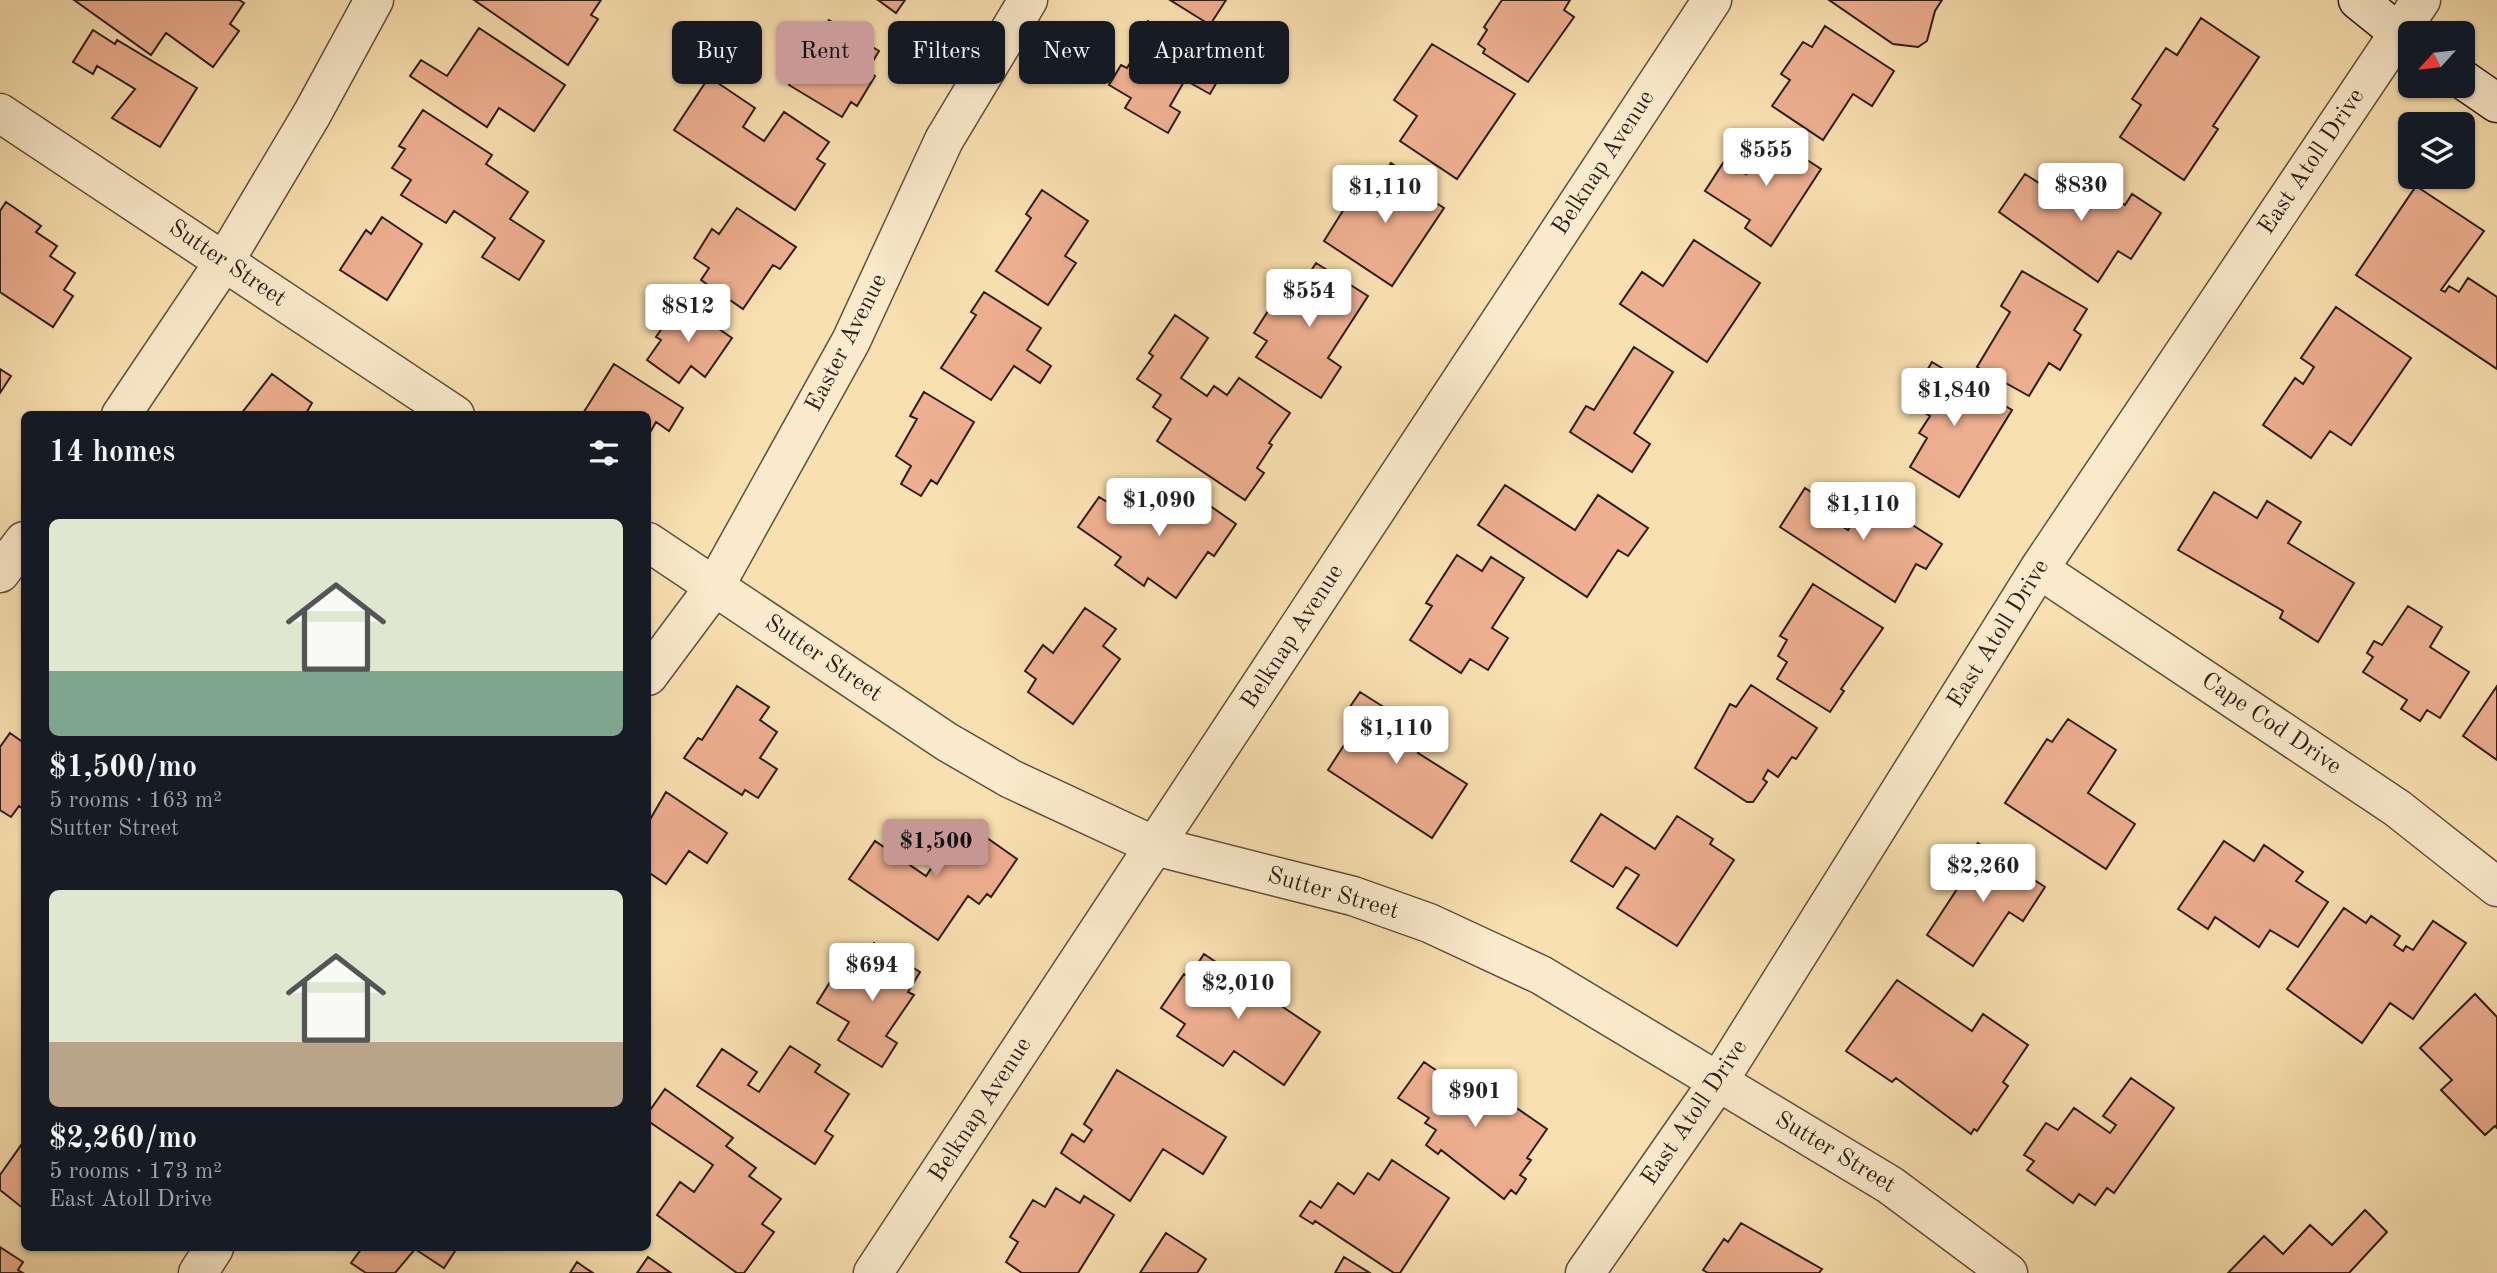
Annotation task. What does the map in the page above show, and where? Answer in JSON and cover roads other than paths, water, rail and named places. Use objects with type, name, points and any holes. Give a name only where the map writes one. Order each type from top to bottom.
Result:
[{"type":"street","points":[[124,411],[224,262],[312,114],[374,0]]},
{"type":"street","name":"Easter Avenue","points":[[651,672],[715,586],[851,341],[944,141],[1028,0]]},
{"type":"street","name":"Belknap Avenue","points":[[873,1273],[1712,0]]},
{"type":"street","points":[[2358,0],[2398,33]]},
{"type":"street","name":"East Atoll Drive","points":[[2412,21],[2421,0]]},
{"type":"street","name":"East Atoll Drive","points":[[1585,1273],[1718,1082],[2039,569],[2398,47]]},
{"type":"street","points":[[2475,88],[2497,103]]},
{"type":"street","name":"Sutter Street","points":[[0,113],[449,411]]},
{"type":"street","name":"Sutter Street","points":[[651,544],[958,748],[1011,779],[1155,846],[1353,896],[1429,923],[1541,975],[1891,1185],[2008,1273]]},
{"type":"street","points":[[0,573],[21,545]]},
{"type":"street","name":"Cape Cod Drive","points":[[2039,569],[2397,808],[2497,887]]},
{"type":"street","points":[[198,1273],[212,1251]]}]
